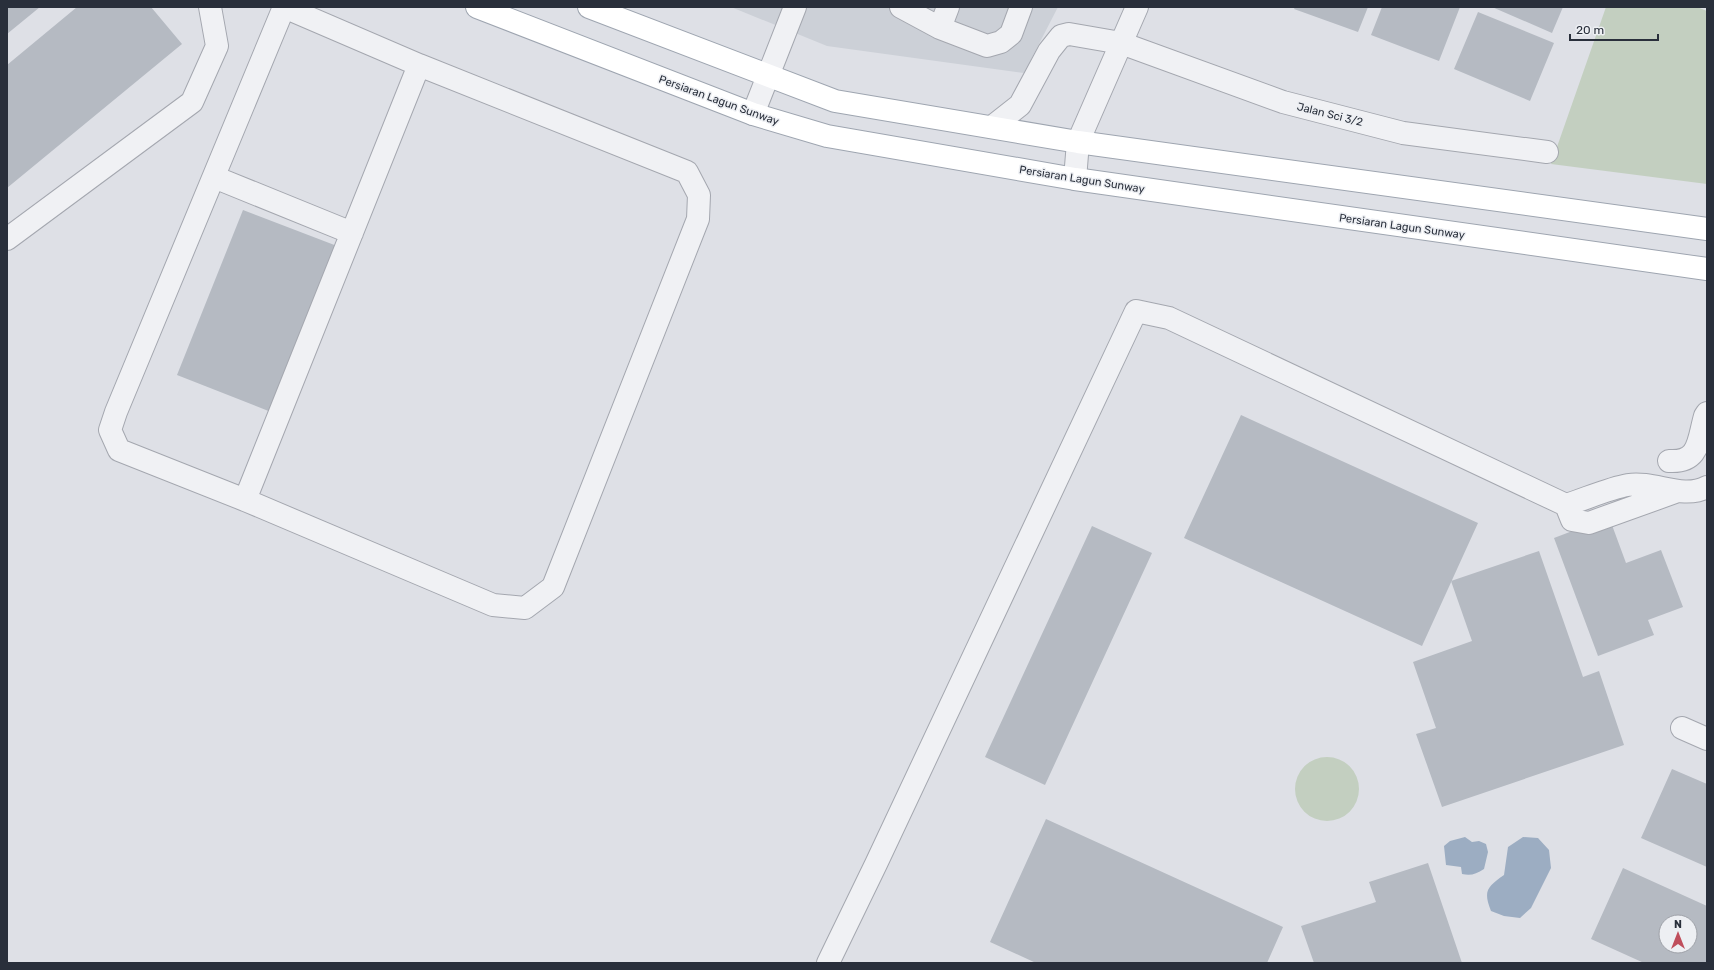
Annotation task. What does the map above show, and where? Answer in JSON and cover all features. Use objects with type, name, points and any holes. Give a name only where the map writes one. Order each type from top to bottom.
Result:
[{"type":"main road","name":"Persiaran Lagun Sunway","points":[[477,7],[753,114],[827,136],[1076,180],[1707,269]]},
{"type":"main road","points":[[589,7],[835,101],[1078,142],[1707,229]]},
{"type":"street","points":[[7,239],[192,102],[217,46],[210,7]]},
{"type":"street","points":[[284,7],[419,65],[687,172],[699,195],[698,219],[554,587],[525,608],[493,605],[245,500],[119,450],[110,430],[116,412],[284,7]]},
{"type":"street","points":[[753,114],[795,7]]},
{"type":"street","points":[[901,7],[940,28],[987,46],[1001,42],[1011,34],[1021,7]]},
{"type":"street","points":[[940,28],[948,7]]},
{"type":"street","points":[[1076,180],[1078,142],[1137,7]]},
{"type":"street","name":"Jalan Sci 3/2","points":[[992,127],[1020,105],[1048,51],[1061,36],[1069,34],[1121,43],[1283,102],[1373,126],[1403,133],[1547,152]]},
{"type":"street","points":[[245,500],[419,65]]},
{"type":"street","points":[[214,176],[352,233]]},
{"type":"street","points":[[828,963],[1136,311],[1169,318],[1566,505],[1572,520],[1589,523],[1678,492],[1699,491],[1707,487]]},
{"type":"street","points":[[1669,461],[1681,462],[1688,459],[1695,453],[1707,413]]},
{"type":"street","points":[[1682,728],[1707,739]]},
{"type":"shaded area","points":[[731,7],[1058,7],[1024,73],[827,46]]},
{"type":"green space","points":[[1606,7],[1697,7],[1707,11],[1707,184],[1551,164]]},
{"type":"green space","points":[[1321,757],[1333,757],[1350,766],[1357,777],[1359,789],[1357,801],[1350,812],[1333,821],[1321,821],[1309,816],[1300,807],[1295,795],[1295,783],[1300,771],[1309,762]]},
{"type":"water","points":[[1465,837],[1472,842],[1479,841],[1486,844],[1488,852],[1484,869],[1471,875],[1462,874],[1461,867],[1446,865],[1444,846],[1450,841]]},
{"type":"water","points":[[1523,837],[1538,838],[1549,850],[1551,868],[1531,908],[1520,918],[1504,916],[1491,911],[1487,894],[1490,886],[1504,875],[1508,847]]},
{"type":"building","points":[[7,7],[40,7],[7,34]]},
{"type":"building","points":[[77,7],[151,7],[182,44],[7,188],[7,65]]},
{"type":"building","points":[[1295,7],[1368,7],[1358,32],[1294,9]]},
{"type":"building","points":[[1382,7],[1460,7],[1439,61],[1371,35]]},
{"type":"building","points":[[1492,7],[1563,7],[1552,33]]},
{"type":"building","points":[[1478,12],[1554,43],[1530,101],[1454,69]]},
{"type":"building","points":[[243,210],[337,246],[271,412],[177,375]]},
{"type":"building","points":[[1241,415],[1478,523],[1422,646],[1184,538]]},
{"type":"building","points":[[1609,517],[1626,563],[1661,550],[1683,607],[1648,620],[1654,635],[1598,656],[1554,538]]},
{"type":"building","points":[[1092,526],[1152,553],[1045,785],[985,757]]},
{"type":"building","points":[[1539,551],[1583,677],[1599,671],[1624,745],[1442,807],[1416,734],[1436,728],[1413,662],[1472,641],[1451,581]]},
{"type":"building","points":[[1672,769],[1707,784],[1707,867],[1641,838]]},
{"type":"building","points":[[1046,819],[1283,927],[1267,963],[1036,963],[990,942]]},
{"type":"building","points":[[1428,863],[1462,963],[1314,963],[1301,926],[1376,902],[1369,882]]},
{"type":"building","points":[[1623,868],[1707,906],[1707,963],[1644,963],[1591,939]]}]
